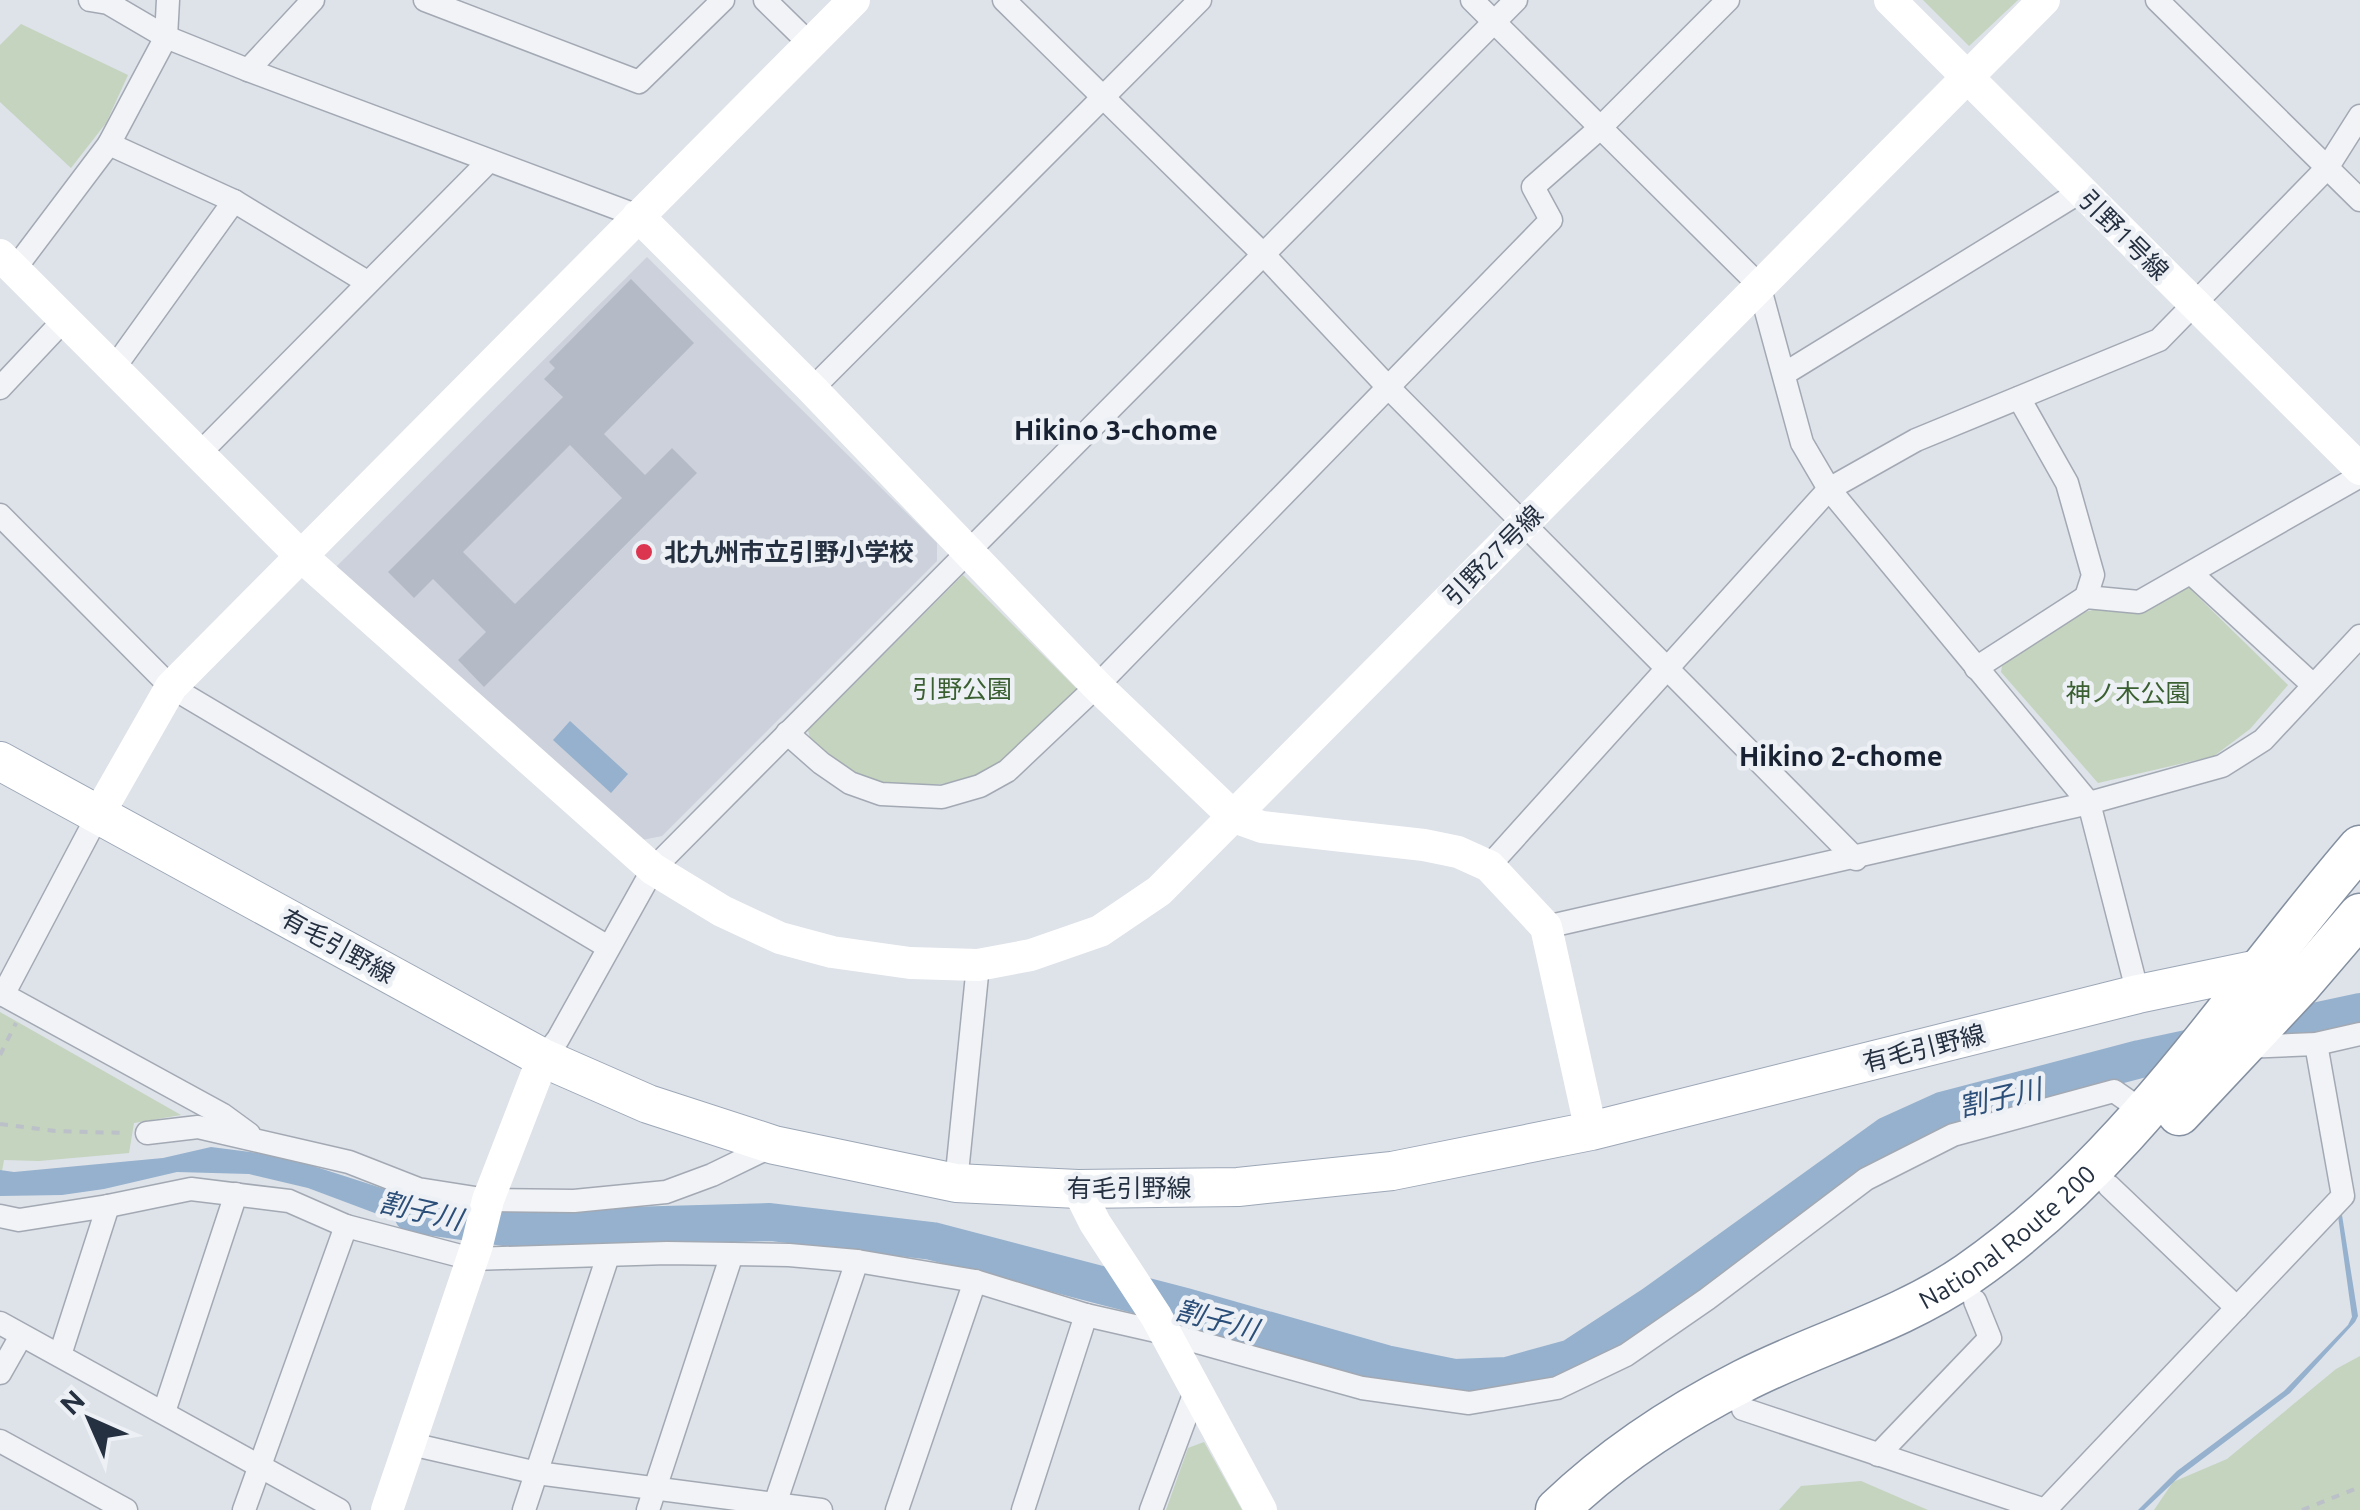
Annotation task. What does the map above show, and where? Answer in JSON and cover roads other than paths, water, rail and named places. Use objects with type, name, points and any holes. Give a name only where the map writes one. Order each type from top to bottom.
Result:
[{"type":"highway","name":"National Route 200","points":[[1593,1510],[1670,1450],[1743,1409],[1902,1340],[1975,1302],[2050,1246],[2243,1047],[2302,914],[2360,846]]},
{"type":"highway","name":"National Route 200","points":[[1557,1510],[1588,1479],[1656,1431],[1729,1389],[1886,1320],[1964,1277],[2025,1233],[2269,983],[2344,948],[2360,915]]},
{"type":"main road","name":"有毛引野線","points":[[0,761],[543,1058],[648,1104],[774,1145],[956,1183],[1078,1189],[1238,1187],[1392,1171],[1591,1131],[2138,994],[2269,983]]},
{"type":"street","points":[[7,263],[109,144],[166,37],[168,0]]},
{"type":"street","points":[[248,70],[313,0]]},
{"type":"street","points":[[425,0],[638,82],[723,0]]},
{"type":"street","points":[[765,0],[810,44]]},
{"type":"street","points":[[258,1140],[222,1115],[1,994],[171,686],[854,0]]},
{"type":"street","points":[[1004,0],[1264,255],[1387,386],[1856,858]]},
{"type":"street","points":[[812,389],[1200,0]]},
{"type":"street","points":[[1472,0],[1760,286],[1802,442],[1829,489],[2089,803],[2138,994]]},
{"type":"street","points":[[387,1510],[488,1200],[543,1058],[653,869],[1516,0]]},
{"type":"street","points":[[787,732],[821,764],[850,783],[880,794],[942,797],[980,786],[1008,771],[1097,686],[1551,220],[1533,187],[1599,129],[1728,0]]},
{"type":"street","name":"引野1号線","points":[[1890,0],[2360,472]]},
{"type":"street","name":"引野27号線","points":[[7,263],[300,555],[653,869],[722,911],[780,938],[832,952],[890,961],[978,966],[1030,956],[1100,931],[1160,891],[2044,0]]},
{"type":"street","points":[[2157,0],[2360,200]]},
{"type":"street","points":[[102,1],[166,37],[248,70],[638,216],[812,389],[1097,686],[1234,816],[1262,827],[1424,845],[1458,852],[1489,866],[1546,927],[1591,1131]]},
{"type":"street","points":[[1489,866],[1829,489],[1916,440],[2159,340],[2328,168],[2360,116]]},
{"type":"street","points":[[109,144],[234,200],[367,282]]},
{"type":"street","points":[[199,454],[488,162]]},
{"type":"street","points":[[1784,374],[2080,192]]},
{"type":"street","points":[[114,368],[234,200]]},
{"type":"street","points":[[0,388],[64,321]]},
{"type":"street","points":[[1976,668],[2086,597],[2094,575],[2066,483],[2018,398]]},
{"type":"street","points":[[2086,597],[2139,602],[2360,472]]},
{"type":"street","points":[[0,515],[171,686],[608,947]]},
{"type":"street","points":[[2192,574],[2314,685]]},
{"type":"street","points":[[1546,927],[2089,803],[2222,766],[2263,740],[2360,636]]},
{"type":"street","points":[[956,1183],[978,966]]},
{"type":"street","points":[[2243,1047],[2316,1044],[2360,1034]]},
{"type":"street","points":[[1743,1409],[2046,1510],[2344,1196],[2316,1044]]},
{"type":"street","points":[[0,1238],[10,1218],[108,1206],[192,1189],[289,1201],[346,1226],[474,1252],[608,1256],[789,1254],[975,1282],[1086,1315],[1160,1325],[1362,1388],[1469,1403],[1557,1388],[1626,1355],[1866,1179],[1953,1135],[2114,1091],[2144,1112]]},
{"type":"street","points":[[147,1133],[198,1127],[349,1162],[418,1188],[488,1200],[574,1201],[666,1192],[774,1145]]},
{"type":"street","points":[[2110,1186],[2236,1308]]},
{"type":"street","points":[[1078,1189],[1160,1325],[1261,1510]]},
{"type":"street","points":[[164,1412],[236,1194]]},
{"type":"street","points":[[60,1355],[108,1206]]},
{"type":"street","points":[[244,1510],[346,1226]]},
{"type":"street","points":[[651,1500],[732,1254]]},
{"type":"street","points":[[524,1510],[608,1256]]},
{"type":"street","points":[[774,1507],[858,1262]]},
{"type":"street","points":[[897,1510],[975,1282]]},
{"type":"street","points":[[1878,1454],[1990,1338],[1975,1302]]},
{"type":"street","points":[[1023,1510],[1086,1315]]},
{"type":"street","points":[[0,1324],[339,1510]]},
{"type":"street","points":[[0,1373],[21,1336]]},
{"type":"street","points":[[1151,1510],[1194,1392]]},
{"type":"street","points":[[0,1440],[126,1510]]},
{"type":"street","points":[[410,1444],[651,1500],[822,1510]]},
{"type":"water","points":[[570,721],[628,774],[611,793],[553,740]]},
{"type":"water","points":[[211,1147],[282,1156],[419,1200],[469,1208],[458,1235],[396,1221],[308,1188],[249,1174],[177,1172],[62,1195],[0,1196],[0,1170],[14,1172],[163,1158]]},
{"type":"water","points":[[2342,1215],[2358,1316],[2355,1322],[2290,1393],[2180,1476],[2144,1510],[2138,1510],[2177,1471],[2284,1391],[2348,1325],[2352,1317],[2338,1216]]},
{"type":"waterway","name":"割子川","points":[[413,1214],[518,1229],[770,1222],[932,1241],[1386,1364],[1455,1378],[1507,1376],[1572,1358],[1653,1305],[1889,1135],[1942,1111],[2140,1059],[2360,1012]]},
{"type":"place","name":"北九州市立引野小学校","points":[[644,552]]},
{"type":"district","name":"Hikino 3-chome","points":[[1116,429]]},
{"type":"district","name":"Hikino 2-chome","points":[[1841,755]]},
{"type":"park label","name":"引野公園","points":[[962,689]]},
{"type":"park label","name":"神ノ木公園","points":[[2128,693]]}]
